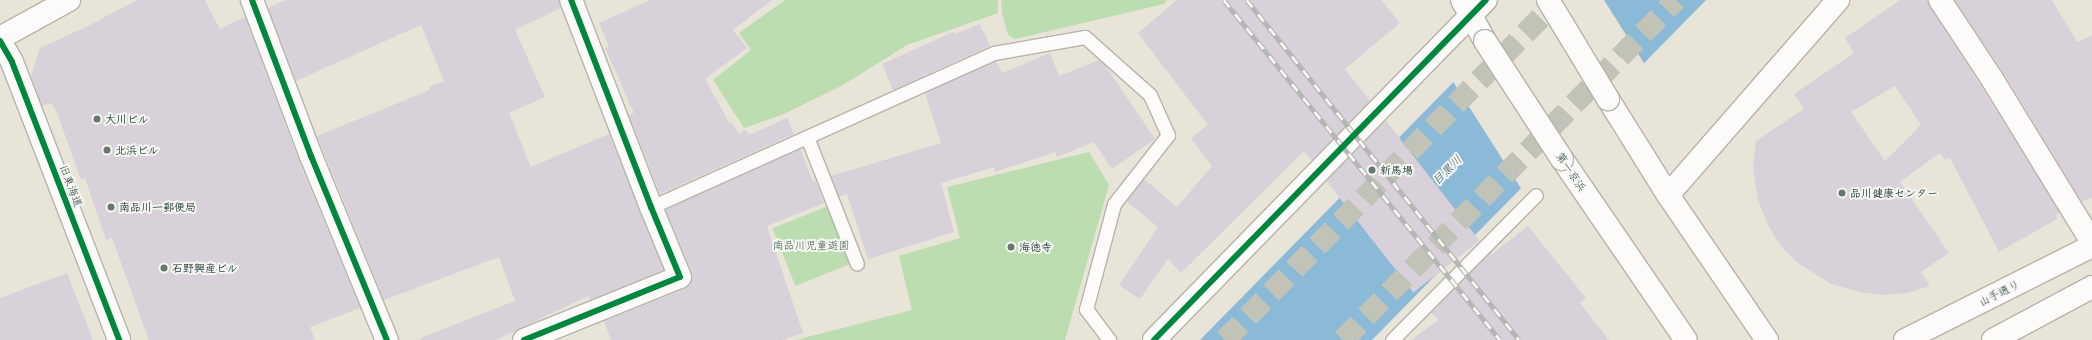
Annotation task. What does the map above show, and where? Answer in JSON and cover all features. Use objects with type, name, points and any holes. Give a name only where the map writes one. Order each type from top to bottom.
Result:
[{"type":"main road","points":[[0,38],[69,0]]},
{"type":"main road","points":[[252,0],[311,156],[387,340]]},
{"type":"main road","points":[[524,340],[680,277],[651,207],[571,0]]},
{"type":"main road","points":[[1154,340],[1466,8],[1486,0]]},
{"type":"main road","points":[[1548,0],[1668,195],[1767,340]]},
{"type":"main road","points":[[1668,195],[1838,0]]},
{"type":"main road","points":[[1940,0],[1992,79],[2092,242]]},
{"type":"main road","name":"第一京浜","points":[[1466,8],[1485,41],[1562,159],[1686,340]]},
{"type":"main road","name":"旧東海道","points":[[0,41],[17,76],[119,340]]},
{"type":"main road","name":"山手通り","points":[[1905,340],[2092,246]]},
{"type":"main road","points":[[1993,340],[2092,287]]},
{"type":"lane","points":[[651,207],[994,53],[1085,37],[1150,95],[1168,134],[1114,204],[1086,309],[1109,340]]},
{"type":"lane","points":[[807,137],[857,264]]},
{"type":"lane","points":[[1392,340],[1536,195]]},
{"type":"green space","points":[[785,0],[998,0],[998,13],[907,45],[843,85],[784,114],[744,128],[713,80],[751,50],[739,33]]},
{"type":"green space","points":[[1001,0],[1167,0],[1164,4],[1015,39],[1008,35],[1002,13]]},
{"type":"green space","name":"海徳寺","points":[[1089,152],[1109,185],[1065,340],[796,340],[912,310],[899,256],[960,238],[947,187]]},
{"type":"green space","name":"南品川児童遊園","points":[[828,206],[851,263],[796,286],[772,228]]},
{"type":"water","name":"目黒川","points":[[1534,0],[1706,0],[1372,340],[1200,340]]},
{"type":"pier","points":[[1531,0],[1604,0],[1645,65],[1522,190],[1452,80]]},
{"type":"building","points":[[137,0],[205,0],[220,29],[245,17],[299,161],[360,308],[310,327],[315,340],[149,340],[112,238],[106,240],[85,178],[81,180],[57,113],[52,103],[42,106],[31,76],[40,48],[88,26]]},
{"type":"building","points":[[286,0],[559,0],[561,8],[515,30],[545,97],[509,113],[531,167],[609,134],[664,270],[596,298],[589,299],[588,296],[496,340],[421,340],[420,338],[515,301],[499,257],[384,300],[317,136],[430,90],[429,87],[444,81],[421,25],[296,81],[268,8]]},
{"type":"building","points":[[650,0],[772,0],[733,30],[747,48],[705,79],[730,124],[732,123],[739,134],[746,130],[749,135],[787,118],[794,134],[660,194],[629,115],[634,113],[605,48],[609,47],[599,23]]},
{"type":"building","points":[[1177,0],[1381,0],[1400,23],[1345,69],[1370,101],[1312,161],[1304,151],[1181,273],[1168,259],[1140,299],[1119,285],[1158,227],[1126,201],[1144,179],[1177,207],[1212,166],[1191,138],[1208,125],[1138,33]]},
{"type":"building","points":[[1900,0],[1928,0],[1930,7],[2060,213],[2056,215],[2057,219],[1999,252],[1950,158],[1945,160],[1940,153],[1900,182],[1949,253],[1921,272],[1930,286],[1908,293],[1882,295],[1860,292],[1831,284],[1795,261],[1780,245],[1768,225],[1758,200],[1753,169],[1756,141],[1804,109],[1794,94],[1854,53],[1845,38]],"holes":[[[1895,86],[1921,125],[1885,161],[1851,112]]]},
{"type":"building","points":[[1955,0],[2052,0],[2077,42],[2092,35],[2092,197],[2082,202],[2003,72]]},
{"type":"building","points":[[980,24],[990,46],[893,90],[882,64],[953,32],[954,34]]},
{"type":"building","points":[[1050,53],[1059,76],[1099,60],[1105,65],[1155,139],[1112,169],[1094,142],[1057,157],[1055,152],[995,172],[994,167],[941,183],[954,232],[868,259],[847,194],[839,197],[831,176],[941,143],[925,93],[996,61],[1002,73]]},
{"type":"building","points":[[1386,121],[1480,241],[1413,292],[1320,173]]},
{"type":"building","points":[[800,149],[824,203],[767,226],[803,333],[783,340],[611,340],[604,321],[685,289],[690,285],[692,272],[665,209]]},
{"type":"building","points":[[1528,226],[1586,298],[1580,303],[1609,340],[1411,340],[1438,320],[1431,312],[1490,252],[1492,254]]},
{"type":"building","points":[[67,273],[93,340],[0,340],[0,298]]},
{"type":"tunnel","points":[[1225,340],[1558,0]]},
{"type":"tunnel","points":[[1343,340],[1676,0]]},
{"type":"railway","points":[[1224,0],[1500,340]]},
{"type":"railway","points":[[1247,0],[1519,340]]},
{"type":"cycle path","points":[[252,0],[311,156],[387,340]]},
{"type":"cycle path","points":[[524,340],[680,277],[651,207],[571,0]]},
{"type":"cycle path","points":[[1154,340],[1486,0]]},
{"type":"cycle path","points":[[0,41],[12,62],[119,340]]},
{"type":"place","name":"大川ビル","points":[[97,119]]},
{"type":"place","name":"北浜ビル","points":[[107,150]]},
{"type":"place","name":"新馬場","points":[[1372,170]]},
{"type":"place","name":"品川健康センター","points":[[1842,193]]},
{"type":"place","name":"南品川一郵便局","points":[[111,207]]},
{"type":"place","name":"海徳寺","points":[[1011,247]]},
{"type":"place","name":"石野興産ビル","points":[[164,268]]}]
